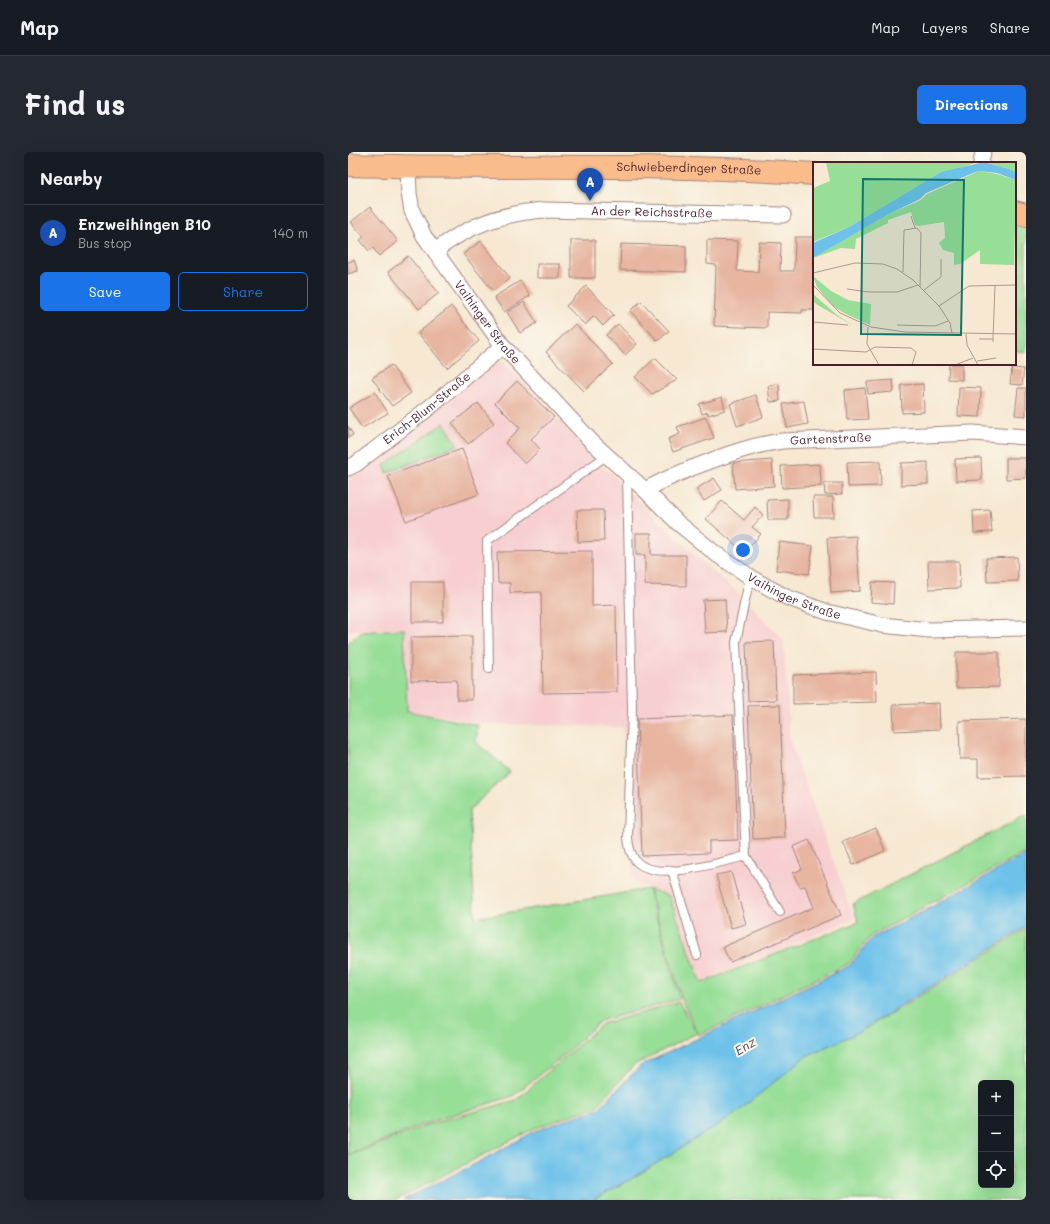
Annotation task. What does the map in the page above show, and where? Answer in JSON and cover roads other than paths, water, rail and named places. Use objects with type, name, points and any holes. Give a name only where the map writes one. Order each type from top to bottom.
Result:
[{"type":"main road","name":"Schwieberdinger Straße","points":[[348,165],[408,167],[660,168],[813,174]]},
{"type":"main road","points":[[1016,212],[1026,216]]},
{"type":"street","points":[[982,162],[983,152]]},
{"type":"street","name":"Vaihinger Straße","points":[[408,167],[409,193],[412,211],[424,236],[503,346],[606,456],[645,490],[678,523],[716,554],[750,577],[786,597],[827,612],[882,626],[929,630],[1026,628]]},
{"type":"street","name":"An der Reichsstraße","points":[[435,251],[467,230],[485,222],[504,216],[530,211],[543,210],[783,216]]},
{"type":"street","name":"Erich-Blum-Straße","points":[[348,468],[356,464],[430,407],[503,346]]},
{"type":"street","name":"Gartenstraße","points":[[645,490],[666,478],[739,450],[764,443],[973,433],[1026,437]]},
{"type":"lane","points":[[489,669],[487,541],[606,456]]},
{"type":"lane","points":[[627,475],[632,708],[629,848],[632,855],[641,866],[655,871],[689,870],[746,856]]},
{"type":"lane","points":[[750,577],[736,642],[746,856],[780,912]]},
{"type":"lane","points":[[672,870],[697,955]]},
{"type":"water","name":"Enz","points":[[1026,854],[1026,927],[861,1031],[806,1056],[734,1115],[631,1179],[593,1200],[403,1200],[477,1163],[535,1131],[599,1108],[640,1066],[849,966],[873,937],[926,910]]},
{"type":"place","name":"Enzweihingen B10","points":[[590,201]]}]
